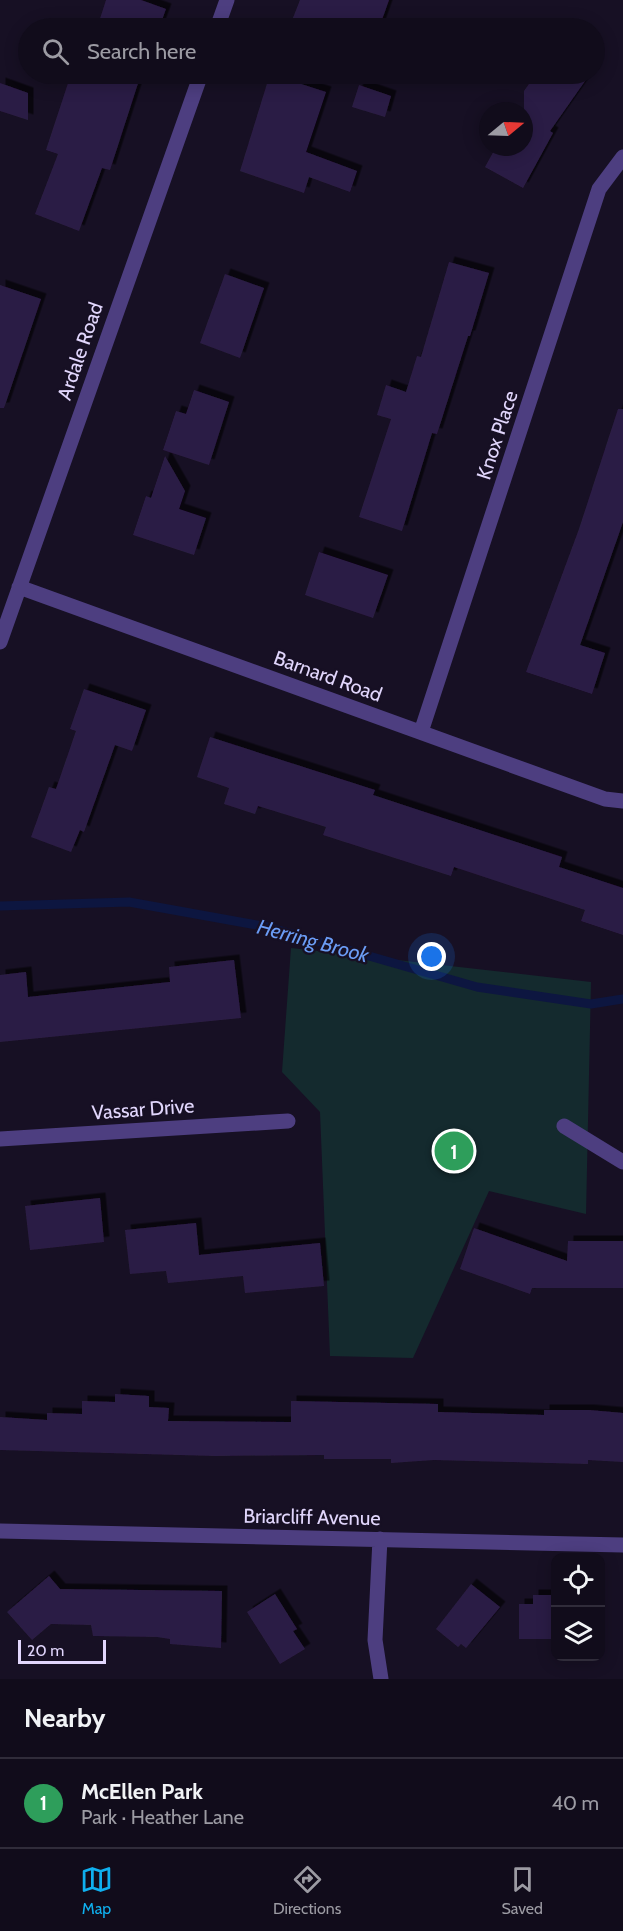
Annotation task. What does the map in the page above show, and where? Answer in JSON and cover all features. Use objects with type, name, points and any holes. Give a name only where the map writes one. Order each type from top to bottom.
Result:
[{"type":"street","points":[[221,18],[227,0]]},
{"type":"street","name":"Ardale Road","points":[[0,642],[197,84]]},
{"type":"street","name":"Knox Place","points":[[421,732],[599,189],[623,157]]},
{"type":"street","name":"Barnard Road","points":[[19,587],[605,798],[623,801]]},
{"type":"street","name":"Vassar Drive","points":[[0,1139],[288,1121]]},
{"type":"street","points":[[564,1126],[623,1162]]},
{"type":"street","name":"Briarcliff Avenue","points":[[0,1531],[623,1545]]},
{"type":"street","points":[[380,1539],[375,1640],[381,1679]]},
{"type":"green space","points":[[291,948],[591,982],[586,1214],[489,1191],[413,1358],[330,1356],[320,1112],[282,1072]]},
{"type":"building","points":[[106,0],[141,0],[166,9],[163,18],[100,18]]},
{"type":"building","points":[[300,0],[389,0],[383,18],[293,18]]},
{"type":"building","points":[[0,83],[28,93],[28,120],[0,111]]},
{"type":"building","points":[[68,84],[138,84],[110,170],[102,168],[79,231],[35,214],[58,154],[46,150]]},
{"type":"building","points":[[267,84],[301,84],[326,92],[306,152],[357,171],[350,192],[309,177],[304,193],[240,171]]},
{"type":"building","points":[[529,84],[583,84],[550,131],[553,133],[523,188],[485,167],[491,156],[533,156],[533,102],[524,102],[524,91]]},
{"type":"building","points":[[359,85],[391,96],[385,117],[352,107]]},
{"type":"building","points":[[449,262],[489,273],[437,434],[432,433],[402,531],[359,517],[391,419],[377,415],[386,385],[406,392],[417,356],[421,357]]},
{"type":"building","points":[[225,274],[264,288],[240,358],[200,343]]},
{"type":"building","points":[[0,285],[41,299],[4,408],[0,408]]},
{"type":"building","points":[[194,390],[229,402],[209,465],[163,450],[176,411],[186,414]]},
{"type":"building","points":[[618,409],[623,409],[623,522],[580,645],[605,653],[592,694],[526,672],[579,529]]},
{"type":"building","points":[[165,456],[185,491],[179,509],[206,518],[194,555],[133,535],[146,496],[151,498]]},
{"type":"building","points":[[319,552],[388,575],[373,618],[305,595]]},
{"type":"building","points":[[84,689],[146,710],[132,751],[115,745],[84,832],[80,830],[71,852],[31,837],[49,787],[56,789],[76,731],[70,729]]},
{"type":"building","points":[[210,737],[375,790],[373,795],[562,857],[559,867],[623,888],[623,935],[581,921],[585,910],[454,867],[451,876],[323,835],[326,827],[258,806],[255,814],[224,804],[229,788],[197,777]]},
{"type":"building","points":[[234,960],[241,1018],[0,1042],[0,975],[26,972],[28,997],[170,982],[169,967]]},
{"type":"building","points":[[100,1198],[104,1242],[30,1250],[25,1206]]},
{"type":"building","points":[[196,1223],[199,1255],[320,1243],[324,1286],[245,1293],[243,1276],[168,1283],[166,1271],[130,1274],[125,1230]]},
{"type":"building","points":[[474,1228],[567,1261],[568,1241],[623,1241],[623,1288],[532,1288],[530,1294],[460,1269]]},
{"type":"building","points":[[115,1394],[149,1396],[149,1407],[169,1408],[168,1421],[291,1422],[291,1401],[438,1404],[438,1412],[544,1415],[544,1410],[589,1410],[623,1413],[623,1462],[588,1460],[588,1464],[434,1460],[391,1463],[391,1459],[324,1459],[324,1455],[215,1456],[0,1450],[0,1417],[47,1420],[47,1413],[82,1414],[82,1401],[115,1402]]},
{"type":"building","points":[[49,1576],[60,1589],[222,1591],[221,1648],[170,1644],[170,1639],[157,1637],[93,1636],[91,1625],[51,1624],[32,1640],[7,1612]]},
{"type":"building","points":[[471,1584],[500,1607],[466,1648],[461,1644],[458,1647],[436,1629]]},
{"type":"building","points":[[275,1594],[297,1629],[293,1631],[305,1649],[280,1664],[247,1612]]},
{"type":"building","points":[[533,1595],[551,1595],[551,1639],[519,1639],[519,1604],[533,1604]]},
{"type":"waterway","name":"Herring Brook","points":[[0,906],[129,902],[268,927],[477,987],[591,1004],[623,999]]},
{"type":"place","name":"McEllen Park","points":[[454,1151]]}]
